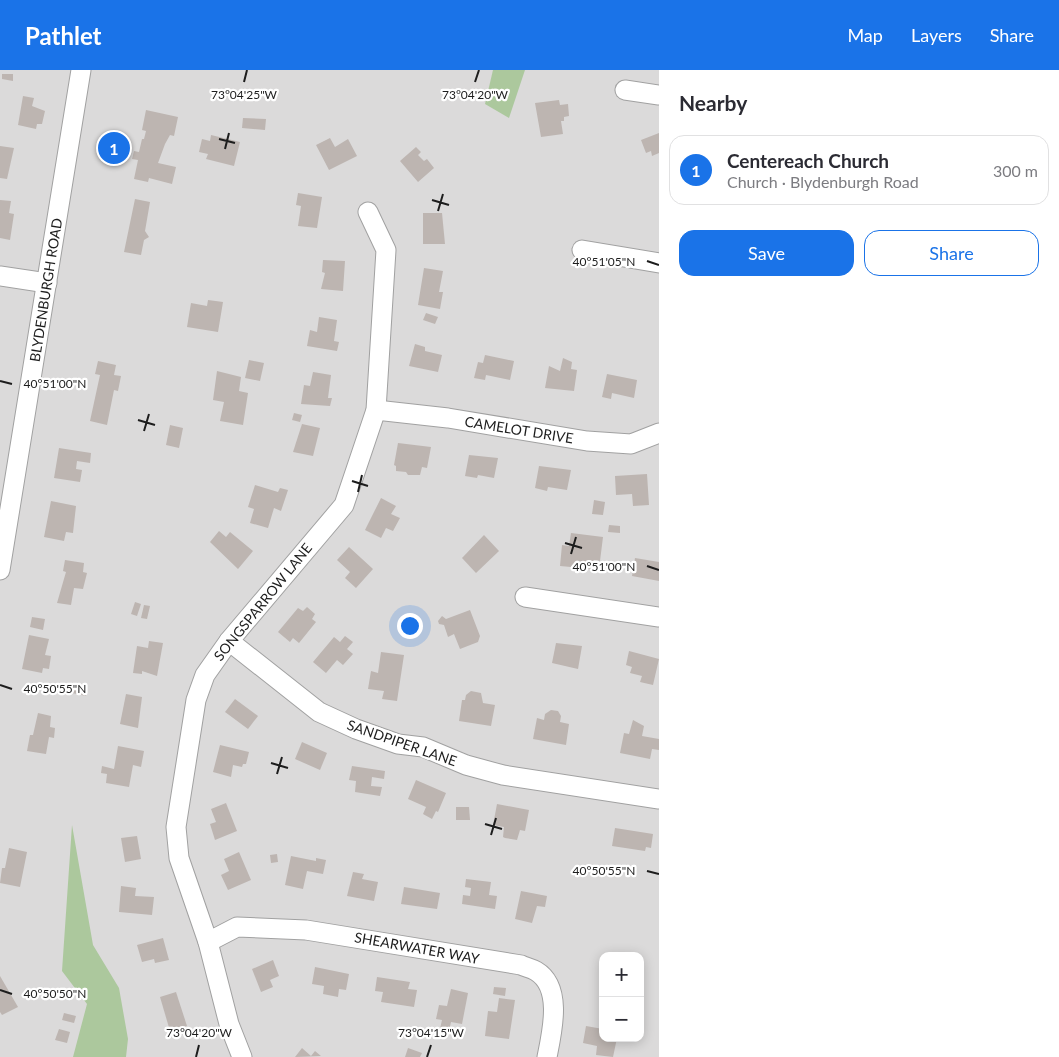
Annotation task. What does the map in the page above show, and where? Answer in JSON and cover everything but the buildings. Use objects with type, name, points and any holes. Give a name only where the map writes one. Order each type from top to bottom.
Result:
[{"type":"street","name":"BLYDENBURGH ROAD","points":[[0,570],[81,70]]},
{"type":"street","points":[[625,90],[659,95]]},
{"type":"street","name":"SONGSPARROW LANE","points":[[242,1057],[229,1024],[208,942],[179,858],[176,827],[196,700],[205,675],[229,641],[344,505],[376,410],[386,250],[368,212]]},
{"type":"street","points":[[582,250],[659,263]]},
{"type":"street","points":[[0,276],[47,283]]},
{"type":"street","name":"CAMELOT DRIVE","points":[[376,410],[448,418],[587,441],[631,444],[659,434]]},
{"type":"street","points":[[525,597],[659,617]]},
{"type":"street","name":"SANDPIPER LANE","points":[[229,641],[319,712],[356,729],[398,744],[423,747],[466,765],[503,775],[659,799]]},
{"type":"street","name":"SHEARWATER WAY","points":[[208,942],[237,927],[306,930],[521,965],[537,971],[548,985],[553,1004],[552,1030],[547,1057]]},
{"type":"shaded area","points":[[0,70],[659,70],[659,1057],[0,1057]]},
{"type":"green space","points":[[493,70],[525,70],[509,118],[485,104]]},
{"type":"green space","points":[[72,825],[93,945],[119,988],[128,1039],[126,1057],[73,1057],[87,1004],[62,971]]},
{"type":"place","name":"Centereach Church","points":[[114,148]]}]
